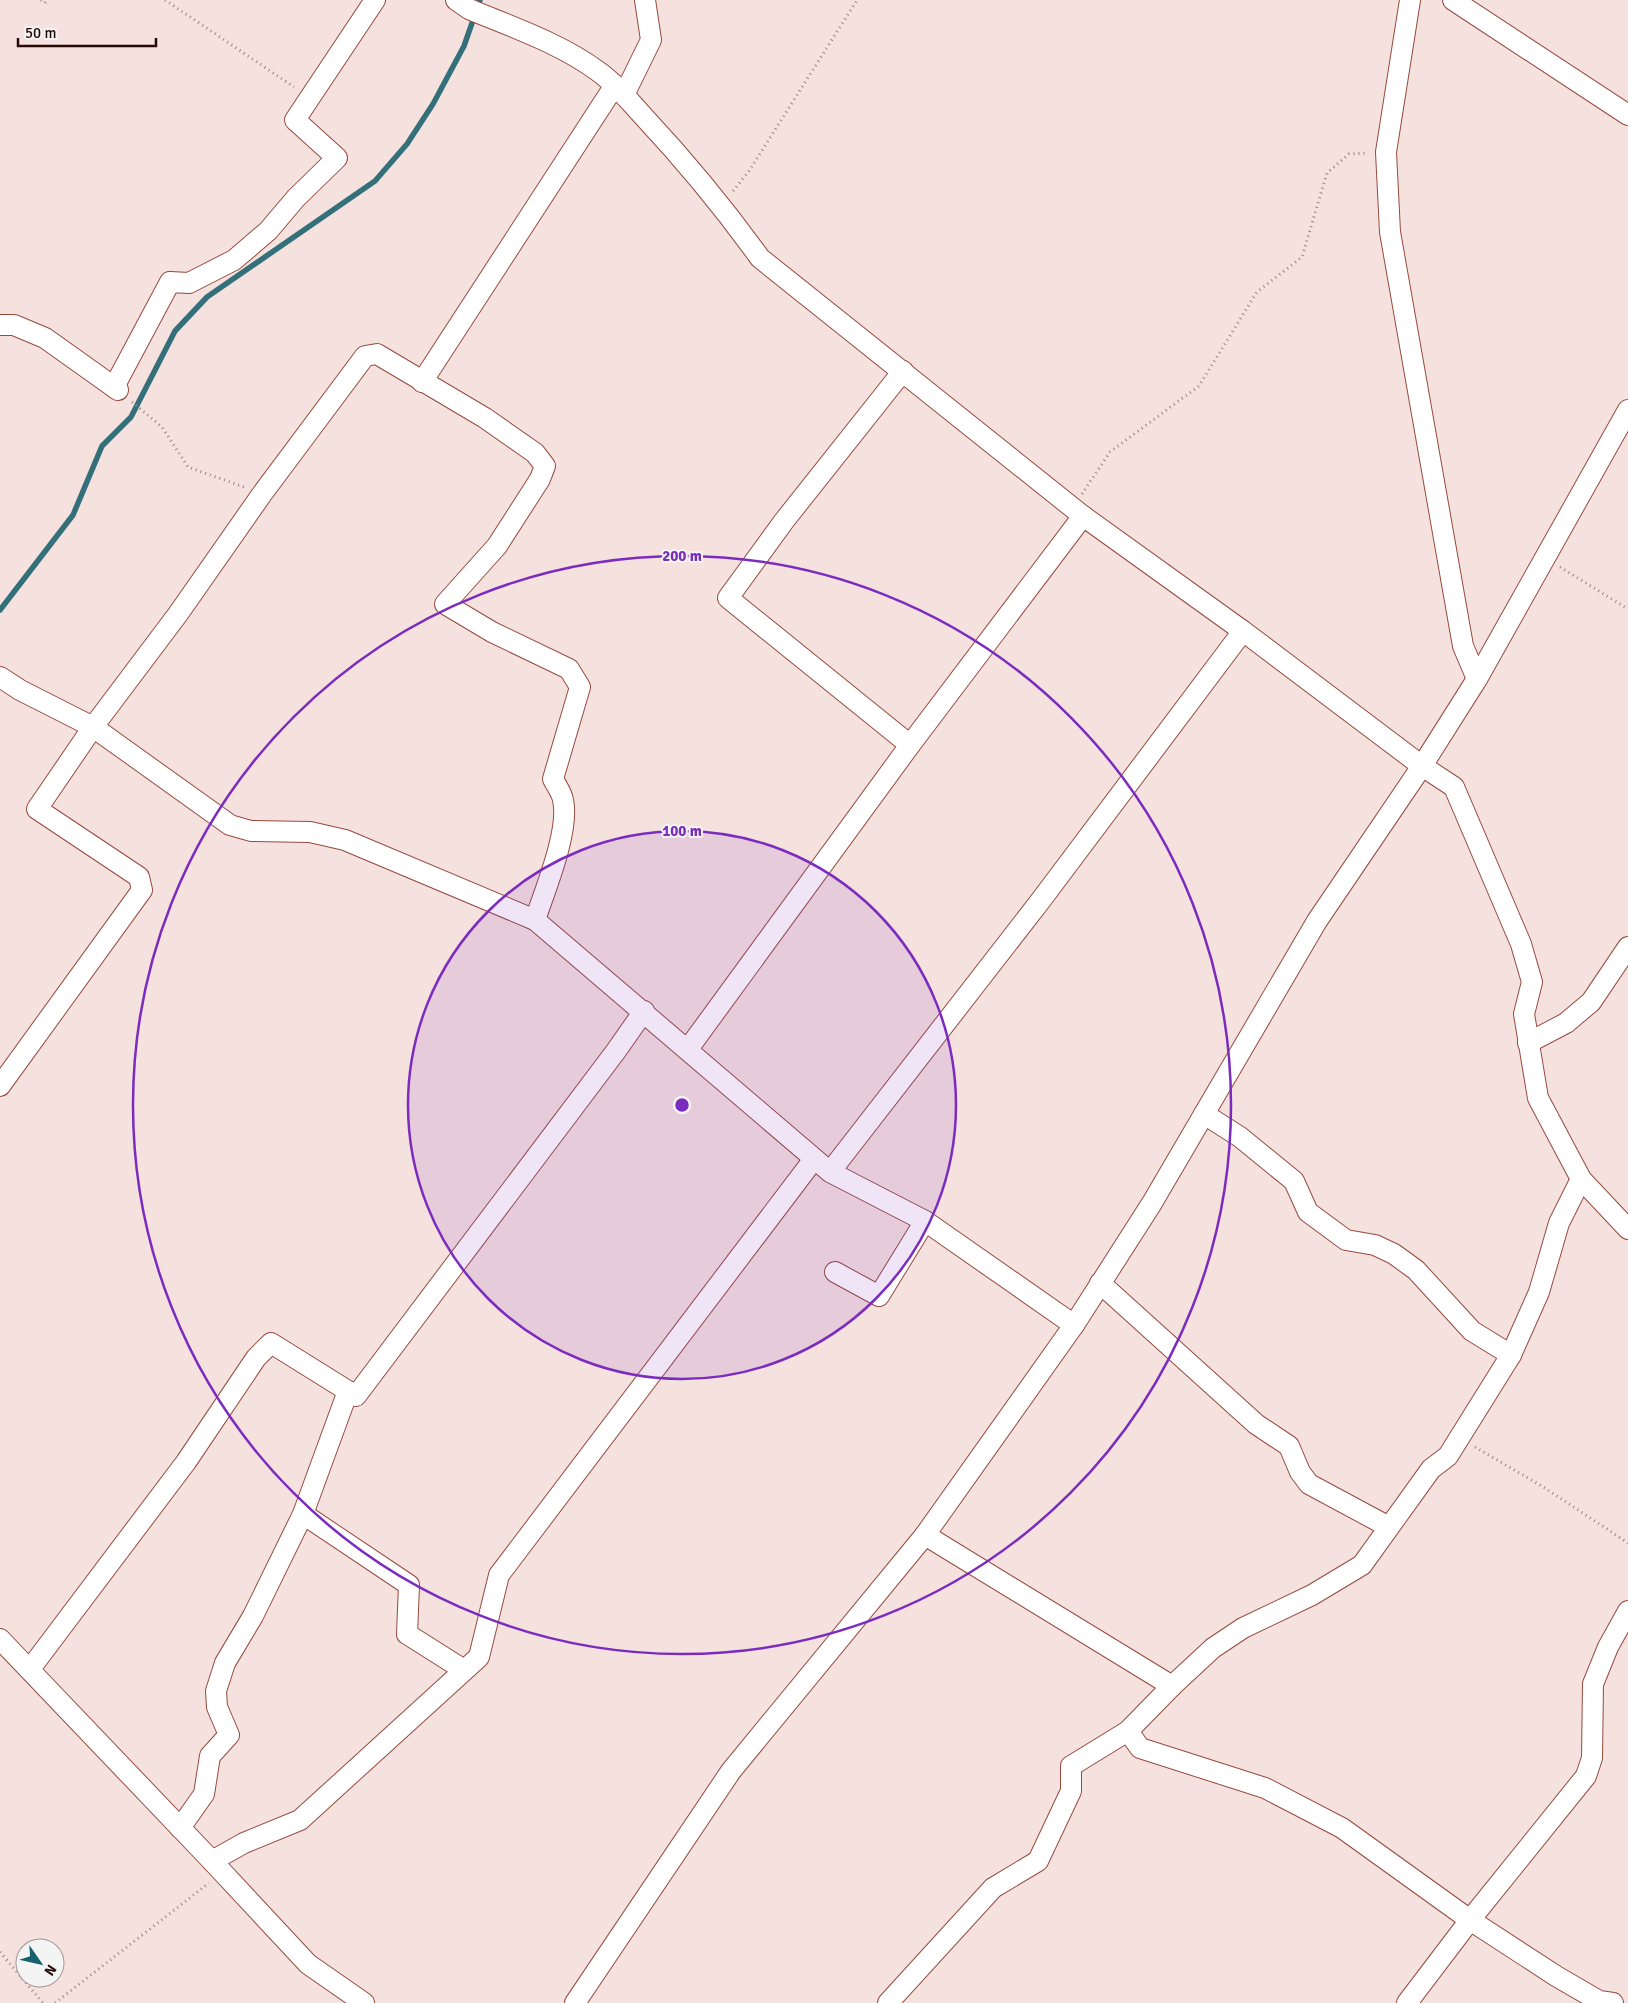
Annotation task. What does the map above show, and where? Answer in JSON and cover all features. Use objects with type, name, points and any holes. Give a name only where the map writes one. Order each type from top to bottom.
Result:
[{"type":"street","points":[[0,325],[14,325],[45,338],[116,389],[170,282],[189,283],[234,260],[268,231],[296,198],[337,158],[295,120],[375,0]]},
{"type":"street","points":[[422,382],[651,40],[645,0]]},
{"type":"street","points":[[1410,0],[1386,152],[1390,232],[1463,646],[1477,679]]},
{"type":"street","points":[[1453,0],[1628,115]]},
{"type":"street","points":[[463,5],[572,54],[599,72],[619,90],[677,152],[721,205],[760,258],[1078,512],[1243,631],[1422,766],[1454,786],[1521,944],[1532,982],[1524,1014],[1538,1098],[1581,1179],[1628,1228]]},
{"type":"street","points":[[0,1086],[142,890],[139,877],[37,809],[93,727],[178,614],[262,494],[365,356],[377,354],[485,418],[535,453],[545,466],[540,479],[496,546],[445,604],[492,632],[569,668],[580,687],[552,779],[563,799],[564,821],[555,859],[535,920]]},
{"type":"street","points":[[903,371],[784,521],[728,598],[910,746]]},
{"type":"street","points":[[575,2003],[732,1771],[925,1535],[1074,1325],[1152,1203],[1317,921],[1422,766],[1477,679],[1628,410]]},
{"type":"street","points":[[688,1049],[910,746],[1078,512]]},
{"type":"street","points":[[830,1172],[1041,900],[1243,631]]},
{"type":"street","points":[[0,676],[20,690],[93,727],[230,825],[251,831],[310,832],[345,840],[535,920],[644,1011],[830,1172],[925,1221],[1074,1325]]},
{"type":"street","points":[[1528,1043],[1566,1023],[1591,1002],[1628,947]]},
{"type":"street","points":[[30,1670],[186,1462],[256,1358],[270,1343],[356,1396],[616,1051],[644,1011]]},
{"type":"street","points":[[1204,1114],[1240,1137],[1294,1181],[1308,1212],[1346,1240],[1375,1245],[1394,1254],[1416,1270],[1472,1331],[1511,1355]]},
{"type":"street","points":[[218,1867],[244,1843],[300,1820],[478,1657],[498,1575],[814,1159]]},
{"type":"street","points":[[888,2003],[993,1888],[1038,1861],[1071,1790],[1071,1766],[1128,1732],[1172,1686],[1213,1648],[1242,1628],[1312,1595],[1362,1565],[1431,1469],[1448,1456],[1511,1355],[1539,1292],[1559,1223],[1581,1179]]},
{"type":"street","points":[[834,1272],[879,1296],[925,1221]]},
{"type":"street","points":[[1100,1284],[1256,1424],[1289,1446],[1300,1472],[1309,1484],[1389,1527]]},
{"type":"street","points":[[180,1828],[196,1808],[204,1794],[210,1756],[229,1735],[217,1707],[216,1691],[225,1663],[253,1616],[303,1514],[348,1391]]},
{"type":"street","points":[[303,1514],[409,1585],[408,1634],[464,1670]]},
{"type":"street","points":[[925,1535],[1172,1686]]},
{"type":"street","points":[[1407,2003],[1470,1920],[1586,1776],[1592,1758],[1593,1684],[1608,1647],[1628,1611]]},
{"type":"street","points":[[0,1639],[308,1964],[364,2003]]},
{"type":"street","points":[[1128,1732],[1140,1748],[1265,1788],[1342,1828],[1470,1920],[1556,1976],[1602,2002]]},
{"type":"street","points":[[1620,2003],[1628,1992]]},
{"type":"path","points":[[41,0],[45,3],[47,0]]},
{"type":"path","points":[[165,0],[310,98]]},
{"type":"path","points":[[721,205],[749,171],[857,0]]},
{"type":"path","points":[[1078,512],[1110,452],[1199,386],[1257,292],[1302,257],[1327,172],[1349,154],[1386,152]]},
{"type":"path","points":[[116,389],[162,427],[188,467],[262,494]]},
{"type":"path","points":[[1546,559],[1628,608]]},
{"type":"path","points":[[1460,1438],[1545,1488],[1628,1543]]},
{"type":"path","points":[[55,2003],[218,1867]]},
{"type":"path","points":[[0,1952],[43,2003]]},
{"type":"waterway","points":[[0,610],[73,515],[102,446],[131,417],[175,331],[207,297],[375,181],[407,144],[433,104],[464,46],[480,0]]}]
